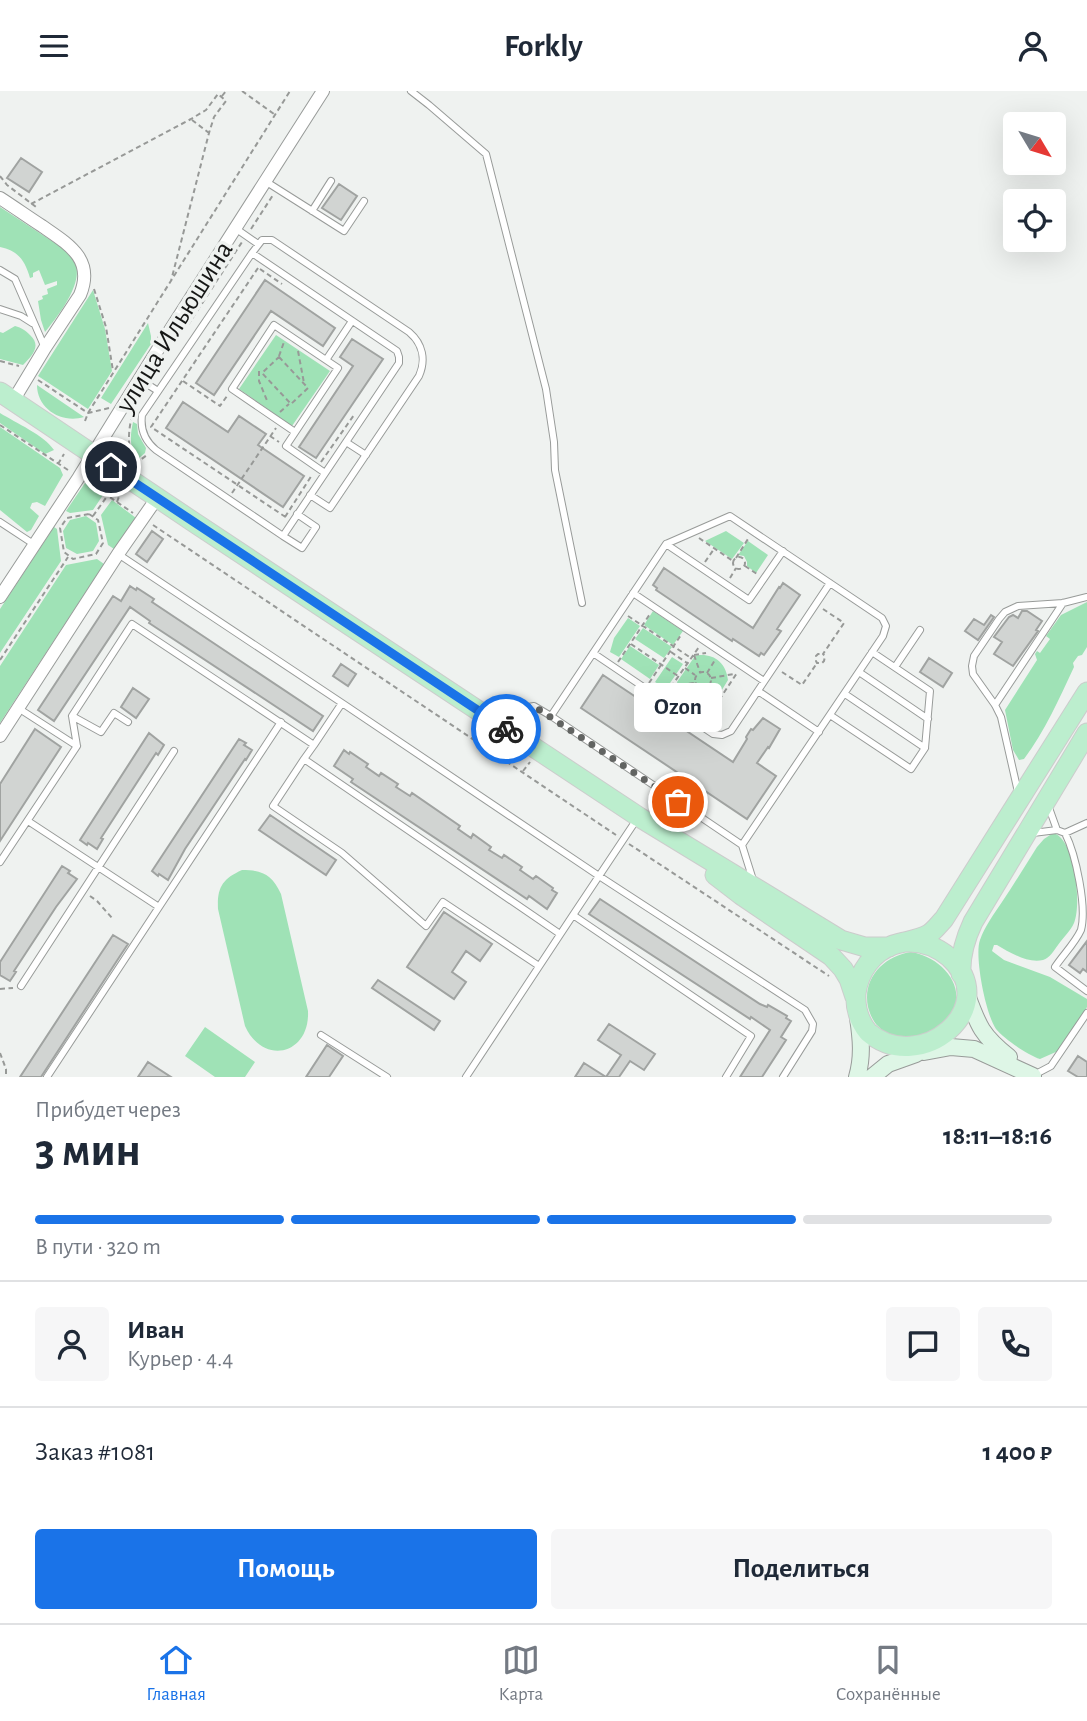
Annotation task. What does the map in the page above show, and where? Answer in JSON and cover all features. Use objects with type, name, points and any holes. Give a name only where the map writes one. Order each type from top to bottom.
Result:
[{"type":"main road","points":[[6,397],[639,817],[841,940],[865,947],[921,943],[938,949],[956,964],[964,983]]},
{"type":"main road","points":[[857,1007],[858,982],[875,956],[897,944],[929,934],[938,926],[1087,692]]},
{"type":"main road","points":[[639,817],[741,895],[831,956],[849,979],[857,1007],[869,1033],[884,1046],[896,1051],[920,1053],[942,1042],[955,1030],[964,1014],[961,964],[969,929],[1087,733]]},
{"type":"street","name":"улица Ильюшина","points":[[1,593],[35,545],[139,379],[241,232],[265,181],[323,91]]},
{"type":"street","points":[[0,198],[69,245],[80,259],[84,274],[84,286],[80,295],[29,374],[6,397]]},
{"type":"street","points":[[0,736],[157,498]]},
{"type":"street","points":[[964,983],[977,1023],[990,1042],[1033,1077]]},
{"type":"street","points":[[857,1007],[862,1051],[857,1077]]},
{"type":"street","points":[[872,1077],[888,1065],[920,1053],[951,1047],[974,1049],[1033,1077]]},
{"type":"lane","points":[[411,91],[486,154],[546,389],[555,470],[582,603]]},
{"type":"lane","points":[[265,181],[344,231],[363,201]]},
{"type":"lane","points":[[312,211],[331,181]]},
{"type":"lane","points":[[241,232],[258,244]]},
{"type":"lane","points":[[297,514],[316,527],[302,548],[151,446],[144,436],[141,420],[251,253],[265,239],[272,240],[409,332],[421,347],[423,359],[419,376],[330,509],[310,495]]},
{"type":"lane","points":[[251,253],[397,351],[400,360],[283,536]]},
{"type":"lane","points":[[0,270],[15,279],[44,348]]},
{"type":"lane","points":[[0,309],[34,324]]},
{"type":"lane","points":[[326,360],[352,321]]},
{"type":"lane","points":[[295,432],[232,389],[275,325],[338,368],[286,446],[325,473]]},
{"type":"lane","points":[[139,379],[158,391]]},
{"type":"lane","points":[[346,442],[366,455]]},
{"type":"lane","points":[[551,716],[666,544],[730,516],[831,583],[882,618],[886,626],[883,636],[742,845]]},
{"type":"lane","points":[[0,521],[35,545]]},
{"type":"lane","points":[[666,544],[749,600],[783,551]]},
{"type":"lane","points":[[118,554],[599,876],[805,1010],[813,1024],[812,1031],[783,1077]]},
{"type":"lane","points":[[593,653],[701,726],[716,735],[727,734],[831,583]]},
{"type":"lane","points":[[633,593],[764,681]]},
{"type":"lane","points":[[1019,800],[1002,717],[972,670],[974,656],[999,618],[1011,608],[1063,603],[1087,597]]},
{"type":"lane","points":[[995,705],[1063,603]]},
{"type":"lane","points":[[0,862],[77,746],[72,716],[132,624],[314,745]]},
{"type":"lane","points":[[895,667],[920,630]]},
{"type":"lane","points":[[830,715],[911,769],[925,748],[930,691],[873,652]]},
{"type":"lane","points":[[859,672],[928,719]]},
{"type":"lane","points":[[758,691],[819,732]]},
{"type":"lane","points":[[845,694],[925,748]]},
{"type":"lane","points":[[342,703],[273,806],[342,853],[426,926],[443,902],[539,966]]},
{"type":"lane","points":[[512,733],[528,707],[534,706],[551,716],[742,845],[755,887]]},
{"type":"lane","points":[[18,708],[77,746]]},
{"type":"lane","points":[[72,716],[101,732],[114,713],[128,722]]},
{"type":"lane","points":[[47,1077],[281,722]]},
{"type":"lane","points":[[21,986],[174,751]]},
{"type":"lane","points":[[304,759],[561,933]]},
{"type":"lane","points":[[1048,797],[1049,812],[1057,830]]},
{"type":"lane","points":[[466,1077],[639,817]]},
{"type":"lane","points":[[28,821],[159,907]]},
{"type":"lane","points":[[1023,838],[1039,831],[1057,830],[1065,833],[1087,823]]},
{"type":"lane","points":[[1065,833],[1079,867],[1085,916],[1082,930],[1055,967],[1087,991]]},
{"type":"lane","points":[[573,915],[751,1037],[726,1077]]},
{"type":"lane","points":[[1033,1077],[1051,1066],[1087,1013]]},
{"type":"lane","points":[[321,1035],[387,1077]]},
{"type":"path","points":[[222,97],[226,91]]},
{"type":"path","points":[[242,91],[274,115]]},
{"type":"path","points":[[85,421],[290,91]]},
{"type":"path","points":[[31,204],[191,119],[206,110],[218,94],[226,101],[214,117],[209,133],[171,281]]},
{"type":"path","points":[[191,119],[209,133]]},
{"type":"path","points":[[0,176],[7,185],[41,212]]},
{"type":"path","points":[[185,330],[241,232],[277,188]]},
{"type":"path","points":[[263,261],[151,427],[292,522]]},
{"type":"path","points":[[84,274],[95,290],[106,327],[114,373]]},
{"type":"path","points":[[285,333],[279,358],[262,373],[290,403]]},
{"type":"path","points":[[297,340],[304,384]]},
{"type":"path","points":[[237,485],[270,436],[277,418],[308,388],[279,358]]},
{"type":"path","points":[[0,361],[19,366],[88,413],[110,407]]},
{"type":"path","points":[[259,370],[259,381],[265,399],[277,418]]},
{"type":"path","points":[[183,381],[220,406],[232,389]]},
{"type":"path","points":[[135,408],[129,437],[130,455],[136,469]]},
{"type":"path","points":[[285,517],[355,413]]},
{"type":"path","points":[[0,425],[68,470]]},
{"type":"path","points":[[270,436],[286,446]]},
{"type":"path","points":[[58,464],[64,453]]},
{"type":"path","points":[[135,465],[146,458]]},
{"type":"path","points":[[87,482],[832,979]]},
{"type":"path","points":[[117,502],[121,490]]},
{"type":"path","points":[[92,517],[108,495]]},
{"type":"path","points":[[89,514],[92,517],[98,520],[103,543],[96,554],[73,559],[64,552],[60,528],[67,518],[89,514]]},
{"type":"path","points":[[736,568],[734,560],[753,531]]},
{"type":"path","points":[[692,533],[734,560]]},
{"type":"path","points":[[701,568],[714,548]]},
{"type":"path","points":[[0,660],[68,556]]},
{"type":"path","points":[[734,560],[743,558],[745,566]]},
{"type":"path","points":[[745,566],[764,579]]},
{"type":"path","points":[[736,568],[745,566]]},
{"type":"path","points":[[726,584],[736,568]]},
{"type":"path","points":[[774,667],[802,685],[817,663],[824,661],[823,655],[844,623],[816,605]]},
{"type":"path","points":[[614,667],[654,607]]},
{"type":"path","points":[[621,611],[691,658]]},
{"type":"path","points":[[646,689],[686,629]]},
{"type":"path","points":[[663,700],[703,640]]},
{"type":"path","points":[[630,643],[679,676]]},
{"type":"path","points":[[670,652],[687,663]]},
{"type":"path","points":[[694,655],[701,673]]},
{"type":"path","points":[[817,663],[816,656],[823,655]]},
{"type":"path","points":[[707,674],[718,656]]},
{"type":"path","points":[[701,726],[742,666]]},
{"type":"path","points":[[684,668],[696,676]]},
{"type":"path","points":[[696,676],[707,674],[710,684]]},
{"type":"path","points":[[710,678],[734,674]]},
{"type":"path","points":[[695,683],[696,676]]},
{"type":"path","points":[[671,687],[695,683]]},
{"type":"path","points":[[695,683],[705,688],[710,684]]},
{"type":"path","points":[[710,684],[724,693]]},
{"type":"path","points":[[671,687],[678,698],[688,705],[699,708],[716,704]]},
{"type":"path","points":[[688,705],[699,687]]},
{"type":"path","points":[[705,688],[711,706]]},
{"type":"path","points":[[83,893],[97,901],[112,918]]},
{"type":"path","points":[[0,989],[21,986]]},
{"type":"path","points":[[0,1053],[6,1077]]},
{"type":"green space","points":[[0,207],[67,251],[75,263],[77,273],[72,291],[45,332],[38,301],[48,294],[47,289],[57,285],[57,281],[45,285],[39,270],[30,278],[20,258],[12,251],[0,247]]},
{"type":"green space","points":[[93,290],[105,329],[112,371],[88,409],[38,376]]},
{"type":"green space","points":[[148,323],[151,344],[111,404],[101,398]]},
{"type":"green space","points":[[15,326],[27,332],[35,343],[32,354],[23,365],[0,359],[0,332]]},
{"type":"green space","points":[[276,335],[330,371],[292,426],[239,389]]},
{"type":"green space","points":[[37,385],[84,417],[67,418],[52,413],[41,401]]},
{"type":"green space","points":[[0,413],[37,434],[54,450],[45,454],[0,423]]},
{"type":"green space","points":[[133,422],[137,424],[138,434],[146,448],[145,453],[138,459],[131,442]]},
{"type":"green space","points":[[0,427],[60,468],[63,475],[45,506],[32,503],[30,508],[39,516],[27,532],[0,510]]},
{"type":"green space","points":[[85,483],[103,495],[93,510],[70,513],[66,511]]},
{"type":"green space","points":[[112,500],[136,518],[114,549],[108,545],[101,515]]},
{"type":"green space","points":[[86,516],[96,523],[99,541],[93,551],[77,554],[66,548],[63,531],[70,520]]},
{"type":"green space","points":[[54,527],[57,529],[61,561],[0,653],[0,609]]},
{"type":"green space","points":[[726,531],[744,543],[732,559],[705,541]]},
{"type":"green space","points":[[748,541],[768,555],[756,573],[747,566],[744,556],[738,555]]},
{"type":"green space","points":[[97,559],[104,564],[0,723],[0,666],[66,565]]},
{"type":"green space","points":[[1087,602],[1087,647],[1073,663],[1074,667],[1039,737],[1024,759],[1019,760],[1013,750],[1005,710],[1037,660],[1035,654],[1037,651],[1040,653],[1050,639],[1046,636],[1061,615]]},
{"type":"green space","points":[[653,611],[683,631],[673,645],[644,625]]},
{"type":"green space","points":[[628,618],[640,626],[619,657],[610,652],[614,638]]},
{"type":"green space","points":[[643,628],[672,647],[664,658],[635,639]]},
{"type":"green space","points":[[630,646],[659,665],[650,679],[621,659]]},
{"type":"green space","points":[[695,656],[710,656],[719,661],[728,680],[714,703],[707,705],[695,704],[686,699],[677,682]]},
{"type":"green space","points":[[672,657],[683,664],[666,689],[655,682]]},
{"type":"green space","points":[[1053,833],[1067,846],[1075,873],[1077,902],[1073,926],[1052,954],[1043,960],[1025,959],[997,945],[994,945],[992,951],[1004,960],[1050,977],[1087,999],[1087,1007],[1058,1051],[1040,1059],[1016,1046],[996,1029],[992,1022],[982,985],[979,948],[987,925],[1037,847]]},
{"type":"green space","points":[[242,870],[266,875],[281,894],[308,1011],[307,1026],[302,1038],[294,1046],[284,1050],[263,1047],[253,1039],[245,1026],[218,909],[222,885]]},
{"type":"green space","points":[[911,952],[921,954],[939,964],[952,980],[956,999],[953,1013],[942,1029],[903,1041],[875,1023],[867,996],[868,987],[877,970],[892,958]]},
{"type":"green space","points":[[205,1027],[255,1062],[245,1077],[215,1077],[185,1056]]},
{"type":"building","points":[[21,158],[42,172],[29,192],[7,178]]},
{"type":"building","points":[[339,184],[357,196],[341,220],[322,208]]},
{"type":"building","points":[[265,280],[335,328],[323,346],[271,311],[214,395],[196,383]]},
{"type":"building","points":[[352,339],[383,359],[316,458],[299,447],[353,366],[340,357]]},
{"type":"building","points":[[183,402],[228,432],[239,416],[266,434],[258,445],[304,476],[283,507],[166,428]]},
{"type":"building","points":[[152,531],[163,539],[147,562],[136,554]]},
{"type":"building","points":[[664,568],[753,628],[783,583],[800,595],[777,629],[781,631],[764,655],[761,653],[759,656],[656,590],[653,585]]},
{"type":"building","points":[[130,586],[154,599],[152,602],[323,716],[313,731],[149,623],[150,621],[130,607],[54,721],[38,710],[113,596],[121,601]]},
{"type":"building","points":[[1022,611],[1027,611],[1042,621],[1013,666],[994,654],[1002,642],[994,637],[1009,617],[1013,615],[1018,618]]},
{"type":"building","points":[[991,615],[994,617],[978,640],[965,631],[974,619],[984,625]]},
{"type":"building","points":[[929,658],[952,673],[943,687],[920,672]]},
{"type":"building","points":[[341,664],[356,674],[348,686],[333,676]]},
{"type":"building","points":[[603,675],[733,762],[751,729],[763,718],[780,729],[757,763],[776,776],[747,819],[581,708]]},
{"type":"building","points":[[133,688],[149,699],[136,718],[121,707]]},
{"type":"building","points":[[35,729],[61,747],[0,841],[0,784]]},
{"type":"building","points":[[149,733],[164,745],[158,755],[156,753],[101,838],[103,839],[97,849],[88,843],[87,845],[80,840]]},
{"type":"building","points":[[239,739],[252,750],[185,849],[168,880],[159,874],[158,876],[152,871]]},
{"type":"building","points":[[344,750],[368,764],[366,767],[379,776],[381,773],[398,784],[396,787],[410,796],[412,793],[460,826],[458,829],[471,838],[473,834],[491,847],[489,850],[502,858],[504,855],[522,867],[520,870],[533,879],[536,876],[553,888],[557,893],[547,909],[529,896],[527,899],[351,782],[353,779],[334,766]]},
{"type":"building","points":[[270,815],[336,860],[326,875],[259,830]]},
{"type":"building","points":[[62,866],[77,879],[56,907],[10,981],[0,975],[0,962]]},
{"type":"building","points":[[600,899],[760,1004],[767,1007],[768,1005],[787,1016],[791,1021],[781,1037],[786,1040],[762,1077],[740,1077],[770,1030],[589,914]]},
{"type":"building","points":[[444,912],[492,944],[480,961],[466,951],[452,972],[466,982],[454,999],[407,967]]},
{"type":"building","points":[[113,935],[128,944],[41,1077],[20,1077]]},
{"type":"building","points":[[1087,941],[1087,972],[1083,969],[1080,973],[1069,965]]},
{"type":"building","points":[[378,980],[440,1021],[434,1030],[372,988]]},
{"type":"building","points":[[609,1024],[655,1054],[644,1070],[630,1061],[619,1077],[606,1077],[621,1055],[598,1040]]},
{"type":"building","points":[[327,1045],[343,1056],[329,1077],[306,1077]]},
{"type":"building","points":[[1078,1056],[1087,1062],[1087,1077],[1078,1077],[1068,1071]]},
{"type":"building","points":[[148,1062],[171,1077],[138,1077]]},
{"type":"building","points":[[584,1063],[606,1077],[575,1077]]},
{"type":"way so far","points":[[506,729],[512,733],[528,707],[534,706],[678,802]]},
{"type":"place","name":"Ozon","points":[[678,802]]},
{"type":"route","points":[[111,467],[506,729]]}]
